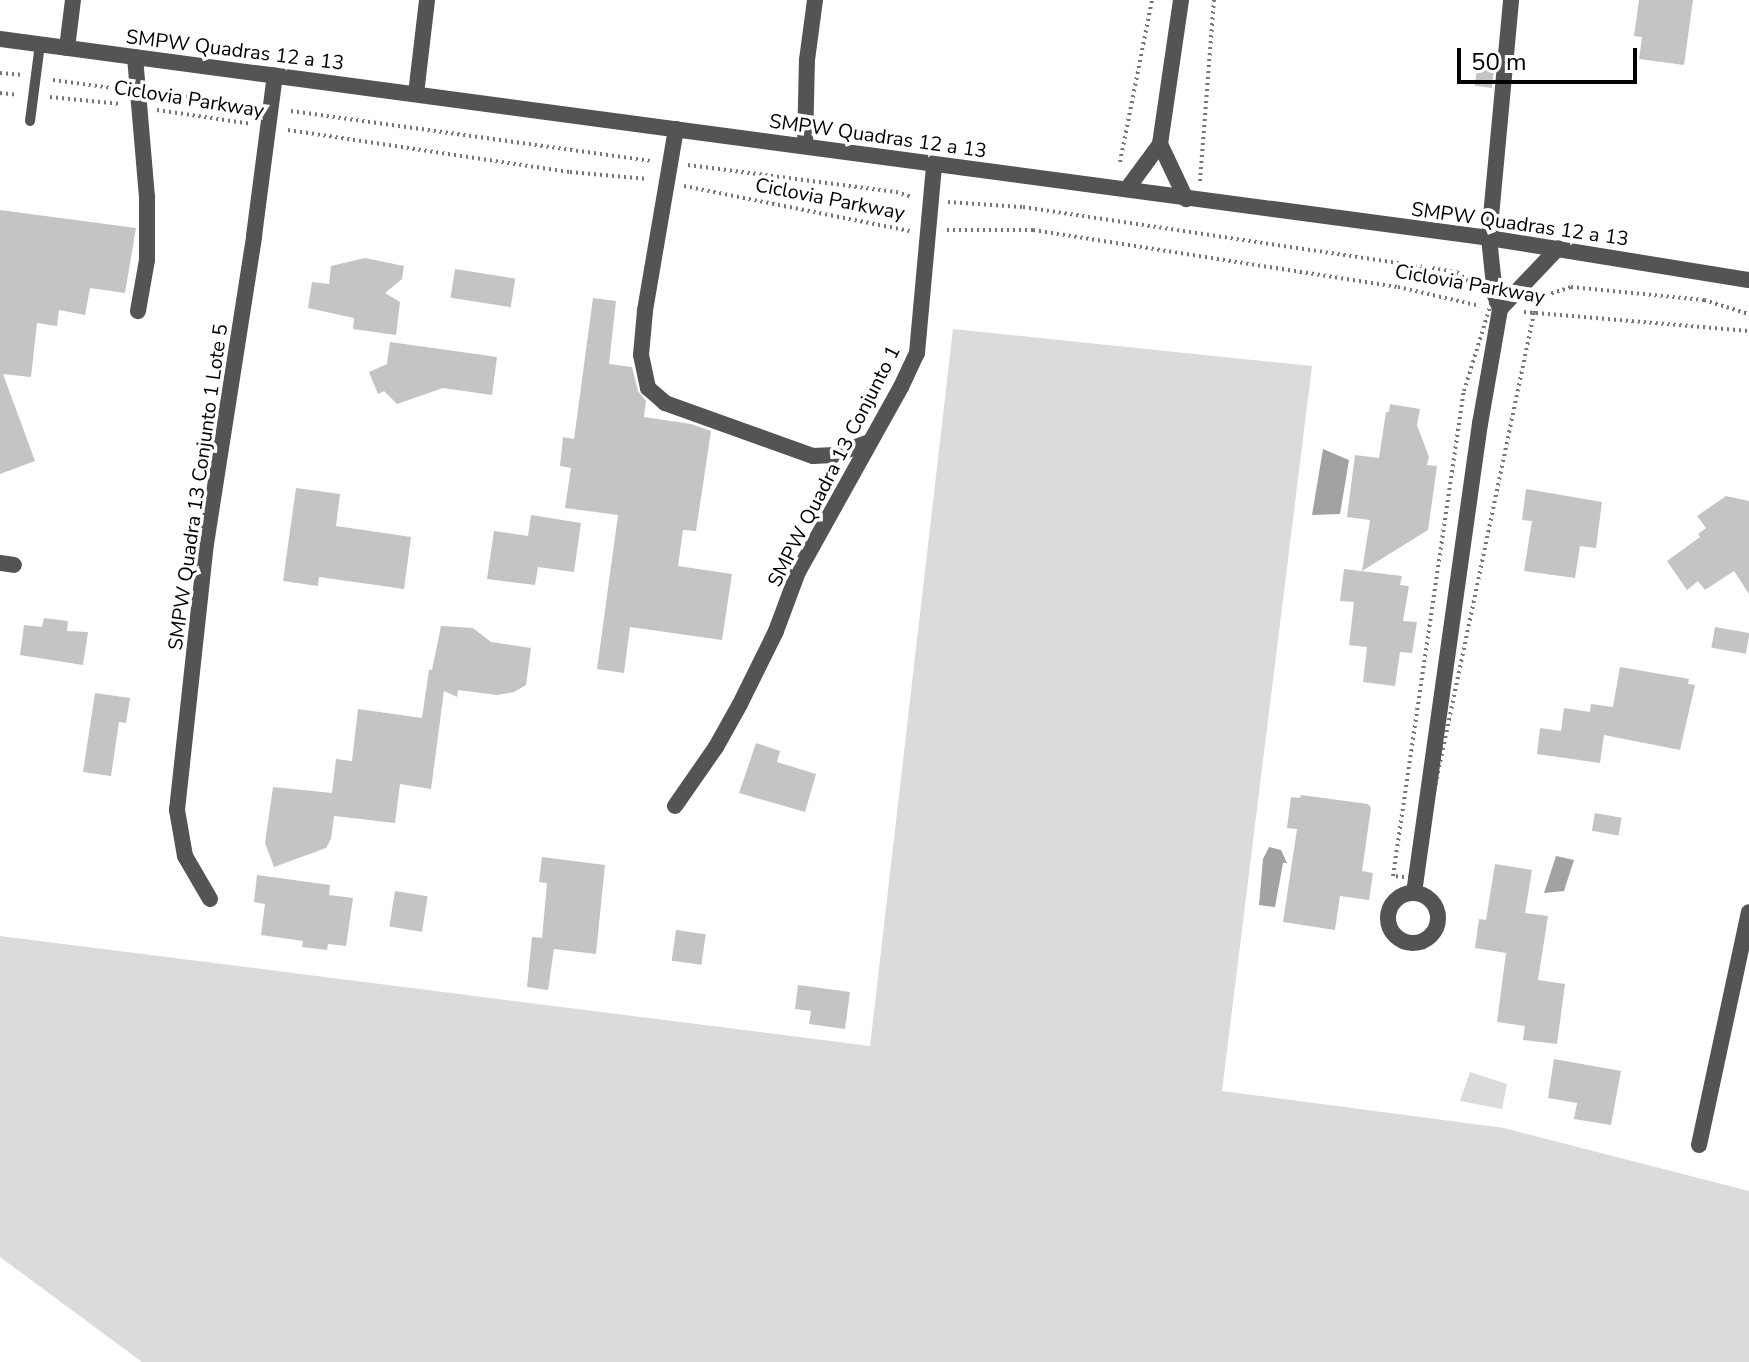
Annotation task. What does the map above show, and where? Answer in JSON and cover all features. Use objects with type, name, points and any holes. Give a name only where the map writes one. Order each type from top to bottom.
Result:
[{"type":"street","points":[[67,48],[73,0]]},
{"type":"street","points":[[416,94],[427,0]]},
{"type":"street","points":[[805,146],[807,60],[815,0]]},
{"type":"street","points":[[1121,189],[1160,144],[1181,0]]},
{"type":"street","points":[[1414,893],[1480,424],[1500,309],[1495,295],[1489,238],[1511,0]]},
{"type":"street","name":"SMPW Quadras 12 a 13","points":[[0,39],[1489,238],[1749,280]]},
{"type":"street","points":[[135,57],[147,222],[147,260],[138,311]]},
{"type":"street","name":"SMPW Quadra 13 Conjunto 1 Lote 5","points":[[210,899],[185,856],[177,810],[206,544],[254,236],[275,75]]},
{"type":"street","points":[[676,129],[645,311],[641,355],[648,388],[665,403],[813,456],[834,455],[869,442]]},
{"type":"street","points":[[1160,144],[1193,200]]},
{"type":"street","name":"SMPW Quadra 13 Conjunto 1","points":[[675,806],[716,747],[740,704],[772,640],[798,572],[917,353],[934,165]]},
{"type":"street","points":[[1500,309],[1558,248]]},
{"type":"street","points":[[1699,1145],[1749,912]]},
{"type":"lane","points":[[30,121],[40,44]]},
{"type":"path","points":[[1121,189],[1152,0]]},
{"type":"path","points":[[1193,200],[1214,0]]},
{"type":"path","points":[[0,73],[36,77],[138,99],[271,108],[896,192],[930,201],[1023,207],[1457,272],[1500,309],[1571,287],[1704,300],[1749,314]]},
{"type":"path","name":"Ciclovia Parkway","points":[[0,93],[138,99],[267,127],[570,172],[667,182],[910,231],[1033,230],[1398,287],[1500,309],[1749,331]]},
{"type":"shaded area","points":[[953,329],[1312,366],[1222,1091],[1504,1128],[1749,1191],[1749,1362],[142,1362],[0,1257],[0,936],[870,1046]]},
{"type":"shaded area","points":[[1323,449],[1349,460],[1340,514],[1312,515]]},
{"type":"shaded area","points":[[1269,847],[1281,850],[1287,863],[1283,863],[1275,907],[1259,905],[1263,859]]},
{"type":"shaded area","points":[[1556,856],[1574,860],[1564,891],[1544,893]]},
{"type":"shaded area","points":[[1470,1072],[1507,1084],[1502,1109],[1460,1101]]},
{"type":"building","points":[[1639,0],[1693,0],[1684,65],[1639,59],[1642,37],[1634,36]]},
{"type":"building","points":[[1477,68],[1494,70],[1492,88],[1475,86]]},
{"type":"building","points":[[0,210],[136,228],[125,293],[90,288],[85,315],[59,310],[57,326],[37,323],[31,377],[3,374],[35,461],[0,474]]},
{"type":"building","points":[[365,258],[404,266],[402,279],[385,293],[400,302],[396,335],[353,329],[354,318],[308,308],[312,282],[329,284],[331,266]]},
{"type":"building","points":[[455,269],[515,279],[511,307],[450,298]]},
{"type":"building","points":[[593,298],[616,301],[609,364],[632,367],[638,391],[646,401],[644,417],[691,424],[711,431],[696,531],[683,530],[678,566],[732,574],[722,640],[630,627],[624,673],[597,669],[618,515],[565,508],[571,468],[560,466],[563,437],[574,439]]},
{"type":"building","points":[[390,342],[497,357],[492,395],[443,388],[397,404],[384,391],[378,394],[369,372],[387,364]]},
{"type":"building","points":[[1390,404],[1420,409],[1417,425],[1429,457],[1427,465],[1437,466],[1428,530],[1362,571],[1370,520],[1347,517],[1355,455],[1379,458]]},
{"type":"building","points":[[296,488],[340,494],[336,526],[411,537],[404,589],[319,577],[318,586],[283,581]]},
{"type":"building","points":[[1526,489],[1602,502],[1596,548],[1580,546],[1575,578],[1524,571],[1532,521],[1522,520]]},
{"type":"building","points":[[1726,496],[1749,501],[1749,594],[1734,571],[1705,590],[1698,581],[1687,590],[1667,561],[1700,537],[1698,534],[1706,528],[1697,516]]},
{"type":"building","points":[[531,515],[581,523],[574,572],[538,567],[535,585],[487,579],[494,531],[528,536]]},
{"type":"building","points":[[1344,569],[1402,576],[1400,585],[1409,586],[1403,621],[1417,622],[1412,653],[1400,652],[1395,686],[1363,682],[1367,647],[1349,645],[1354,602],[1340,601]]},
{"type":"building","points":[[44,618],[68,621],[67,631],[88,632],[83,665],[20,655],[24,625],[42,627]]},
{"type":"building","points":[[441,626],[473,628],[491,642],[531,648],[526,685],[514,692],[497,695],[458,690],[457,697],[444,691],[431,789],[400,784],[395,823],[334,816],[331,839],[326,848],[274,867],[265,843],[273,787],[332,793],[336,759],[352,761],[358,709],[422,718],[429,670],[432,670]]},
{"type":"building","points":[[1715,627],[1749,633],[1746,654],[1711,648]]},
{"type":"building","points":[[1620,667],[1689,679],[1688,684],[1695,685],[1680,750],[1604,735],[1600,763],[1537,754],[1540,728],[1561,731],[1564,708],[1590,712],[1591,704],[1613,707]]},
{"type":"building","points":[[95,693],[130,698],[126,723],[119,722],[111,776],[83,772]]},
{"type":"building","points":[[756,743],[780,751],[777,762],[816,774],[805,812],[739,793]]},
{"type":"building","points":[[1301,795],[1368,804],[1371,808],[1362,871],[1373,873],[1369,900],[1340,896],[1335,930],[1283,922],[1297,829],[1287,828],[1291,797],[1300,798]]},
{"type":"building","points":[[1595,813],[1622,818],[1618,835],[1592,831]]},
{"type":"building","points":[[542,857],[605,865],[596,954],[554,949],[548,990],[527,987],[532,937],[542,938],[547,883],[539,882]]},
{"type":"building","points":[[1495,864],[1532,870],[1525,913],[1548,916],[1538,980],[1565,984],[1557,1044],[1523,1040],[1525,1026],[1497,1022],[1506,953],[1475,948],[1479,919],[1486,920]]},
{"type":"building","points":[[257,875],[330,885],[329,895],[353,898],[346,946],[328,944],[327,950],[302,947],[303,941],[261,935],[265,904],[254,902]]},
{"type":"building","points":[[395,891],[428,896],[422,932],[389,927]]},
{"type":"building","points":[[676,930],[706,934],[701,965],[672,961]]},
{"type":"building","points":[[798,985],[850,992],[845,1029],[809,1024],[811,1011],[795,1009]]},
{"type":"building","points":[[1554,1059],[1621,1071],[1611,1125],[1574,1119],[1577,1103],[1548,1098]]}]
